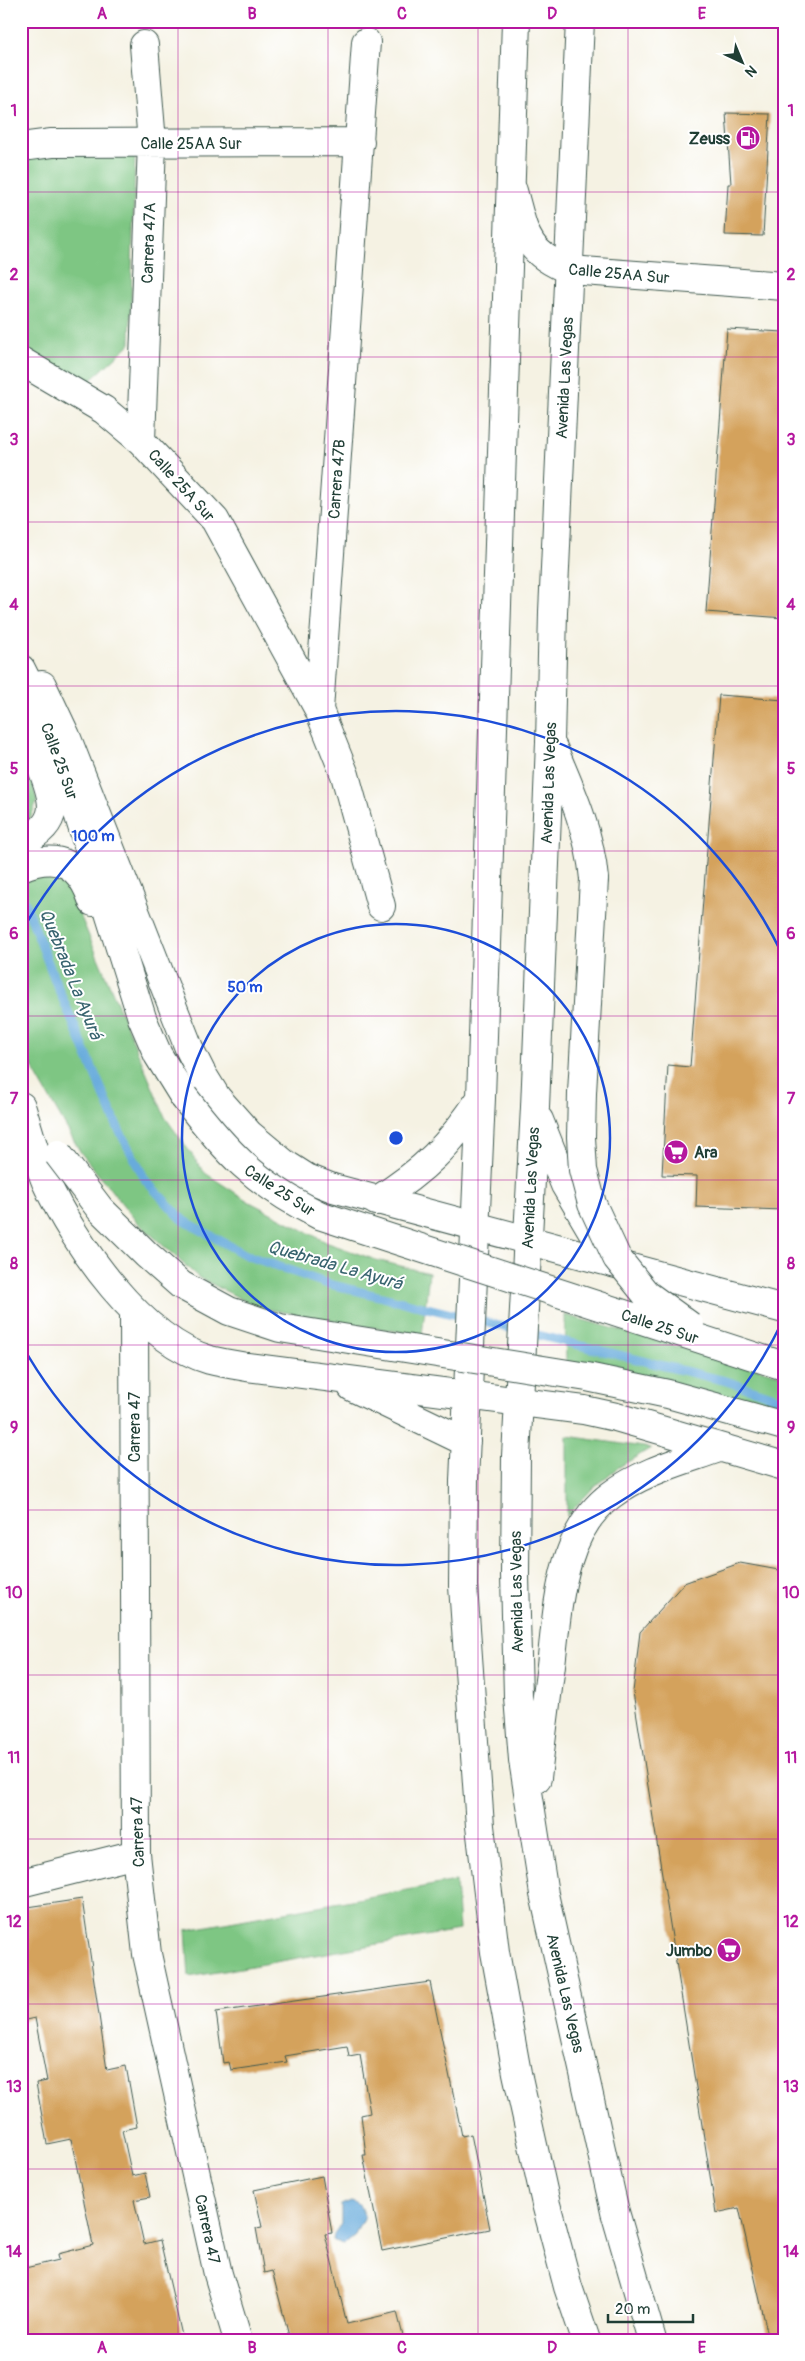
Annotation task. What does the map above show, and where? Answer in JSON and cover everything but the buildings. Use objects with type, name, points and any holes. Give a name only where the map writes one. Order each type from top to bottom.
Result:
[{"type":"main road","points":[[516,21],[481,1098],[466,1442],[463,1586],[480,1826],[495,1952],[517,2073],[546,2204],[568,2287],[586,2340]]},
{"type":"main road","name":"Avenida Las Vegas","points":[[580,21],[554,603],[535,1107],[516,1456],[515,1585],[519,1706],[531,1820],[544,1894],[615,2212],[652,2340]]},
{"type":"main road","name":"Carrera 47B","points":[[366,42],[320,710],[346,775],[381,906]]},
{"type":"main road","name":"Carrera 47A","points":[[140,441],[152,143],[144,45]]},
{"type":"main road","name":"Calle 25AA Sur","points":[[21,147],[52,143],[360,142]]},
{"type":"main road","name":"Calle 25AA Sur","points":[[510,180],[526,237],[538,253],[553,264],[570,270],[784,286]]},
{"type":"main road","name":"Calle 25A Sur","points":[[21,361],[104,410],[140,441],[215,520],[320,710]]},
{"type":"main road","name":"Calle 25 Sur","points":[[21,658],[46,692],[56,712],[189,1048],[217,1098],[249,1134],[292,1169],[307,1178],[333,1188],[784,1309]]},
{"type":"main road","name":"Calle 25 Sur","points":[[21,669],[39,705],[76,807],[142,1018],[158,1055],[184,1097],[211,1132],[240,1164],[273,1189],[319,1215],[784,1366]]},
{"type":"main road","points":[[21,719],[50,788],[53,805],[48,823],[36,835],[25,853],[47,860],[62,862],[75,870],[86,882],[123,994],[136,1020],[184,1097]]},
{"type":"main road","points":[[550,742],[582,821],[592,858],[594,879],[581,1137],[583,1170],[592,1204],[617,1258],[634,1282],[663,1308],[719,1345]]},
{"type":"main road","points":[[21,1093],[58,1154],[100,1209],[181,1285],[229,1311],[280,1328],[587,1377],[668,1394],[784,1426]]},
{"type":"main road","points":[[376,1201],[403,1184],[428,1164],[458,1133],[481,1098]]},
{"type":"main road","points":[[21,1106],[46,1181],[67,1222],[110,1284],[134,1312],[179,1345],[208,1360],[247,1367],[468,1395],[616,1417],[784,1466]]},
{"type":"main road","points":[[535,1107],[565,1185],[579,1212],[611,1262]]},
{"type":"main road","name":"Carrera 47","points":[[134,1312],[136,1854],[147,1954],[218,2274],[238,2340]]},
{"type":"main road","points":[[331,1377],[466,1442]]},
{"type":"main road","points":[[531,1820],[564,1572],[582,1526],[610,1495],[635,1479],[719,1448]]},
{"type":"main road","points":[[21,1883],[136,1854]]},
{"type":"green space","points":[[21,153],[135,156],[130,344],[82,388],[21,354]]},
{"type":"green space","points":[[21,758],[33,785],[37,801],[30,819],[21,822]]},
{"type":"green space","points":[[41,876],[56,879],[70,891],[165,1117],[205,1173],[248,1201],[328,1243],[376,1260],[429,1273],[422,1335],[257,1307],[198,1277],[136,1221],[81,1153],[35,1073],[21,1038],[21,882]]},
{"type":"green space","points":[[565,1315],[784,1376],[784,1422],[566,1361]]},
{"type":"green space","points":[[567,1436],[651,1448],[616,1469],[593,1488],[567,1516]]},
{"type":"green space","points":[[456,1881],[459,1930],[189,1977],[186,1930]]},
{"type":"water","points":[[351,2201],[360,2206],[364,2216],[355,2235],[344,2244],[332,2240],[333,2235],[341,2224],[341,2205]]},
{"type":"waterway","name":"Quebrada La Ayurá","points":[[21,892],[56,983],[118,1128],[146,1181],[183,1220],[246,1255],[325,1283],[726,1381],[784,1400]]},
{"type":"place","name":"Zeuss","points":[[748,138]]},
{"type":"place","name":"Ara","points":[[676,1152]]},
{"type":"place","name":"Jumbo","points":[[729,1950]]}]
